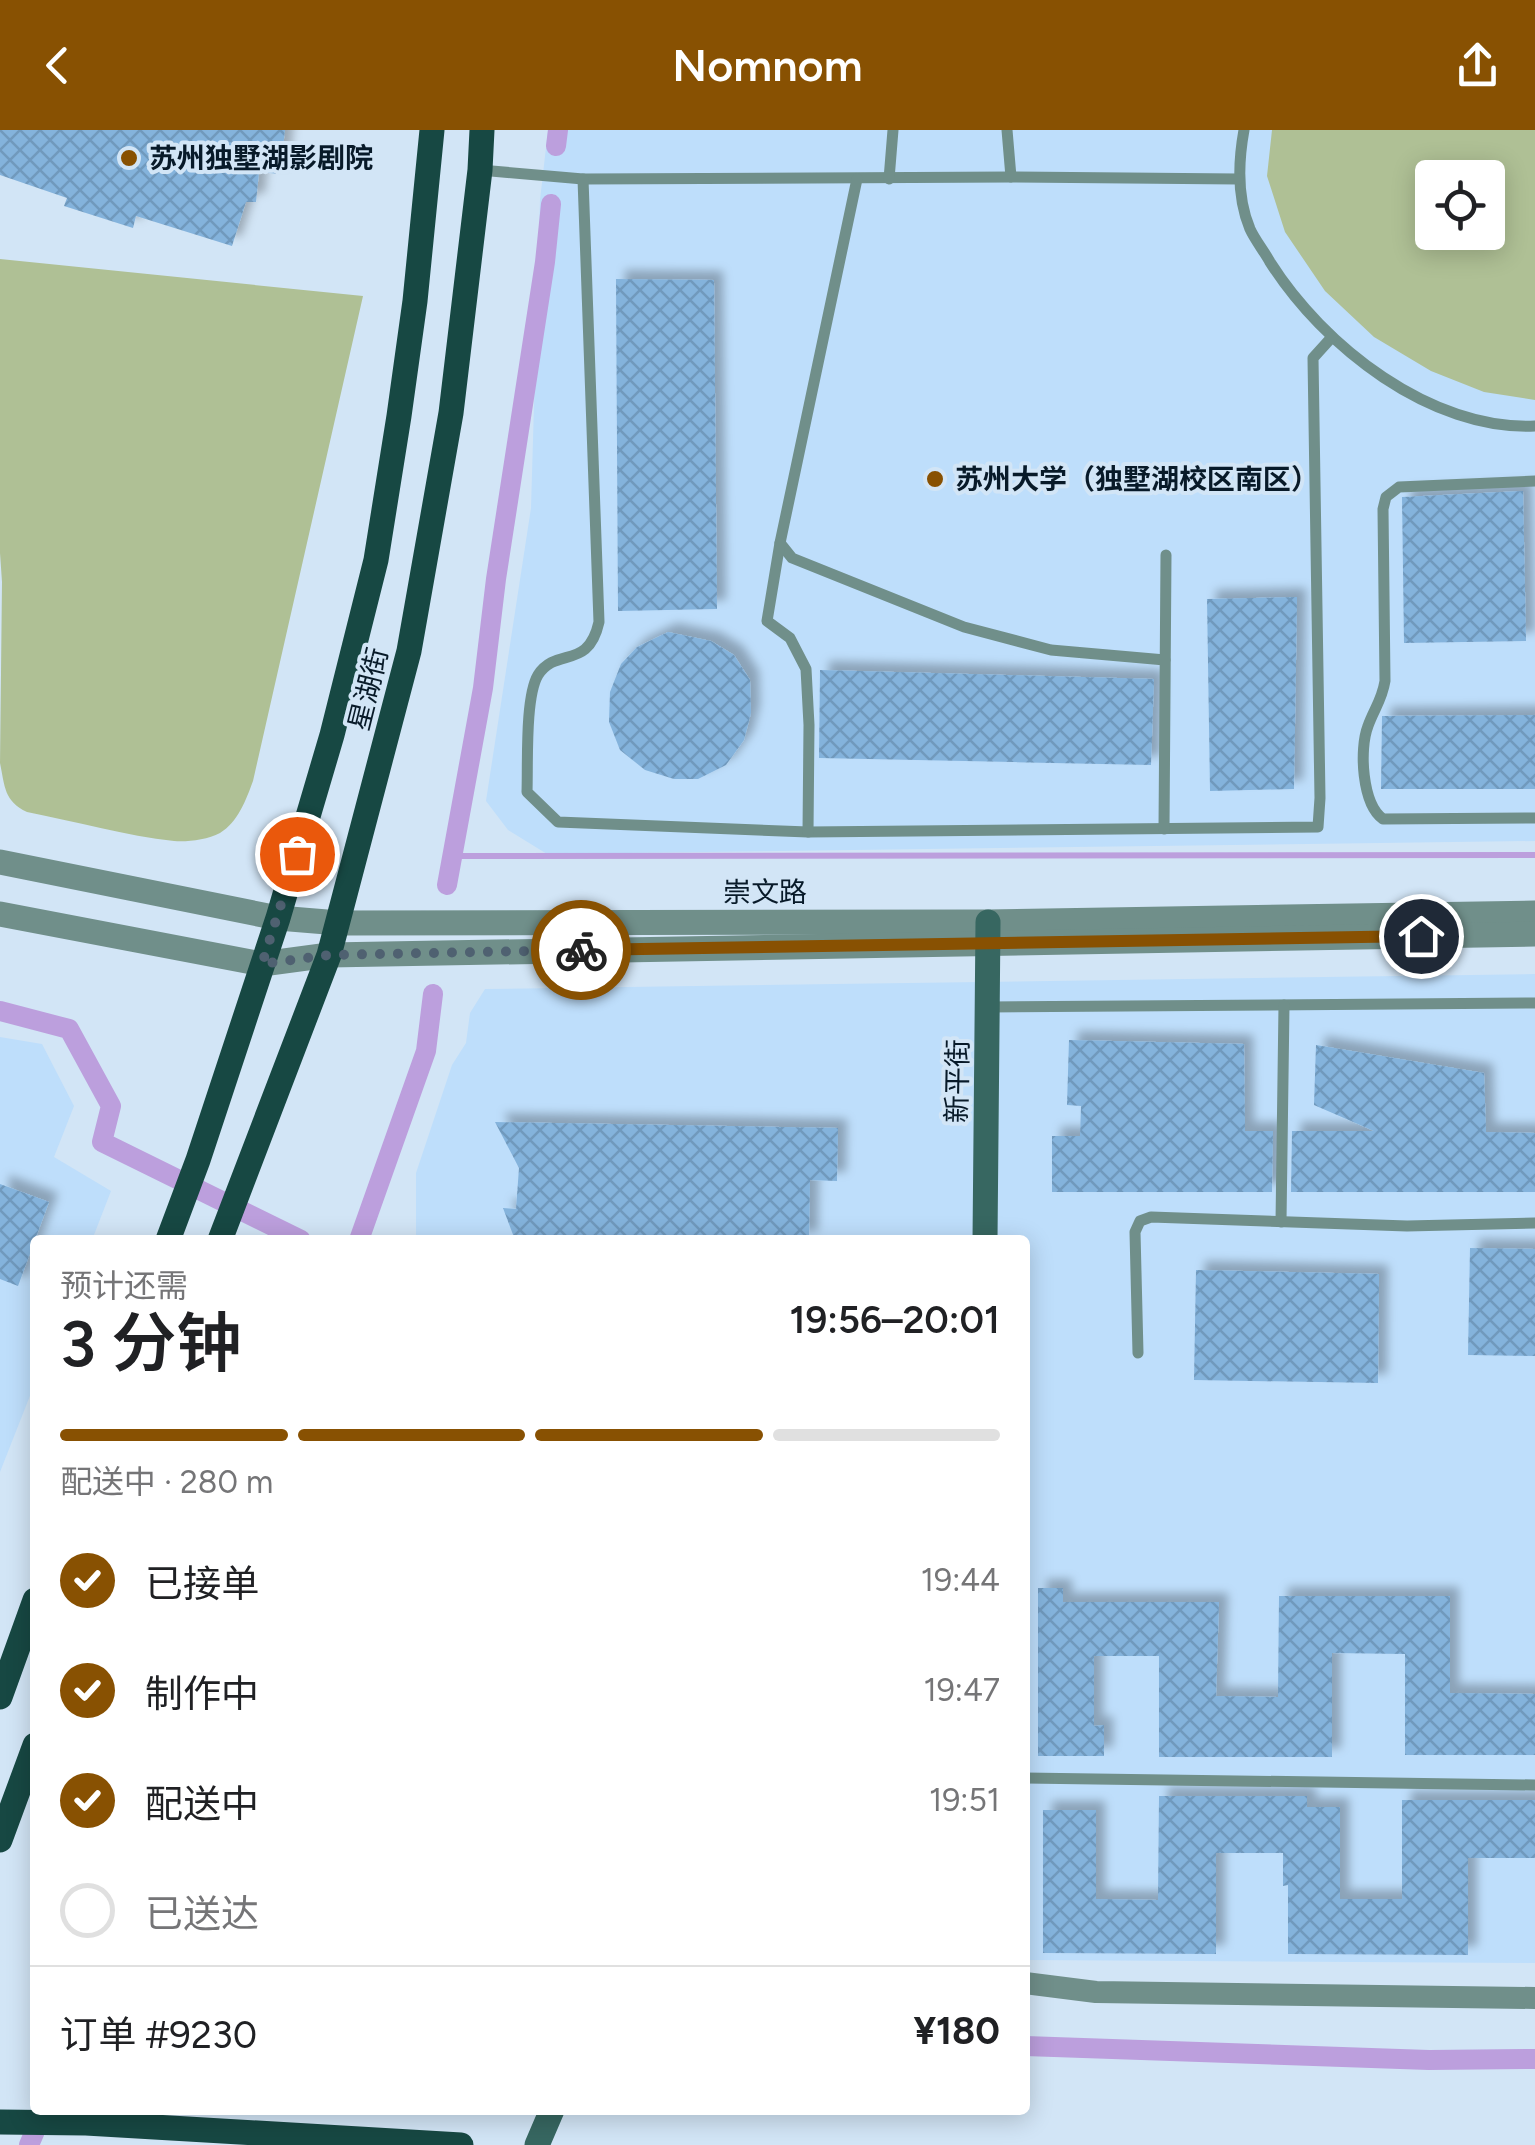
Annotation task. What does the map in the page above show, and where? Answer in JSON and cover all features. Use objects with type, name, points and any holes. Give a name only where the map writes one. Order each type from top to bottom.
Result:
[{"type":"main road","name":"星湖街","points":[[170,1235],[278,918],[332,735],[376,560],[410,339],[432,130]]},
{"type":"main road","name":"星湖街","points":[[222,1235],[329,955],[409,651],[451,413],[482,130]]},
{"type":"main road","name":"新平街","points":[[986,1235],[988,932]]},
{"type":"main road","points":[[0,1697],[30,1614]]},
{"type":"main road","points":[[0,1840],[30,1758]]},
{"type":"main road","points":[[537,2145],[550,2115]]},
{"type":"main road","points":[[0,2122],[86,2123],[461,2145]]},
{"type":"street","name":"崇文路","points":[[0,862],[278,918],[339,923],[988,932],[1535,934]]},
{"type":"street","name":"崇文路","points":[[0,914],[262,964],[329,955],[509,952],[1535,913]]},
{"type":"street","points":[[1030,1984],[1096,1992],[1535,1998]]},
{"type":"lane","points":[[888,179],[892,130]]},
{"type":"lane","points":[[1006,130],[1011,177]]},
{"type":"lane","points":[[1244,130],[1238,179],[1250,229],[1288,290],[1332,338],[1425,403],[1473,420],[1535,426]]},
{"type":"lane","points":[[480,170],[584,180],[1238,179]]},
{"type":"lane","points":[[808,832],[806,669],[790,638],[767,621],[857,179]]},
{"type":"lane","points":[[584,180],[599,622],[595,641],[580,653],[547,664],[536,678],[530,700],[527,792],[558,822],[808,832],[1318,827],[1313,358],[1332,338]]},
{"type":"lane","points":[[1535,480],[1398,487],[1386,497],[1385,681],[1383,697],[1366,730],[1364,776],[1368,800],[1383,819],[1535,818]]},
{"type":"lane","points":[[780,543],[792,558],[964,627],[1051,650],[1165,660]]},
{"type":"lane","points":[[1164,828],[1166,554]]},
{"type":"lane","points":[[988,1007],[1535,1004]]},
{"type":"lane","points":[[1281,1222],[1284,1005]]},
{"type":"lane","points":[[1138,1352],[1135,1232],[1140,1221],[1151,1217],[1407,1226],[1535,1224]]},
{"type":"lane","points":[[1030,1778],[1535,1785]]},
{"type":"shaded area","name":"苏州大学（独墅湖校区南区）","points":[[548,130],[1535,130],[1535,841],[547,854],[508,830],[486,801],[531,508],[540,200]]},
{"type":"shaded area","points":[[1535,974],[1535,1963],[1030,1960],[1030,1235],[416,1235],[416,1173],[452,1065],[466,1043],[470,1013],[485,989]]},
{"type":"shaded area","points":[[0,1037],[42,1044],[74,1106],[54,1157],[111,1191],[94,1235],[30,1235],[30,1396],[0,1472]]},
{"type":"green space","points":[[1272,130],[1535,130],[1535,400],[1484,392],[1431,371],[1374,337],[1325,291],[1285,232],[1267,176]]},
{"type":"green space","points":[[0,259],[363,296],[253,781],[237,817],[215,835],[179,841],[119,832],[27,812],[7,792],[0,763]]},
{"type":"building","points":[[0,130],[285,130],[280,174],[259,172],[256,202],[246,202],[232,246],[136,216],[133,228],[64,206],[67,198],[0,175]]},
{"type":"building","points":[[616,279],[714,280],[717,609],[618,611]]},
{"type":"building","points":[[1523,491],[1526,641],[1404,643],[1402,497]]},
{"type":"building","points":[[1297,597],[1294,789],[1210,791],[1207,599]]},
{"type":"building","points":[[668,632],[711,641],[734,655],[750,680],[751,713],[744,740],[726,765],[698,779],[674,779],[645,770],[620,750],[609,722],[610,692],[621,664],[637,647]]},
{"type":"building","points":[[820,670],[1154,679],[1151,765],[819,758]]},
{"type":"building","points":[[1535,715],[1535,789],[1381,789],[1382,716]]},
{"type":"building","points":[[1069,1040],[1244,1044],[1245,1131],[1273,1131],[1272,1192],[1052,1192],[1052,1136],[1080,1136],[1081,1106],[1067,1105]]},
{"type":"building","points":[[1316,1045],[1484,1073],[1486,1132],[1535,1133],[1535,1192],[1291,1192],[1292,1131],[1374,1131],[1314,1105]]},
{"type":"building","points":[[495,1122],[838,1128],[837,1181],[810,1180],[809,1235],[513,1235],[503,1208],[516,1209],[519,1168]]},
{"type":"building","points":[[0,1184],[49,1202],[37,1235],[30,1235],[30,1253],[18,1286],[0,1279]]},
{"type":"building","points":[[1470,1248],[1535,1249],[1535,1356],[1468,1355]]},
{"type":"building","points":[[1196,1270],[1379,1274],[1378,1383],[1194,1380]]},
{"type":"building","points":[[1038,1588],[1063,1588],[1063,1602],[1219,1602],[1216,1696],[1278,1697],[1279,1596],[1450,1596],[1450,1693],[1535,1694],[1535,1755],[1405,1755],[1405,1654],[1332,1653],[1332,1757],[1159,1757],[1159,1656],[1094,1656],[1094,1726],[1104,1725],[1104,1756],[1038,1756]]},
{"type":"building","points":[[1159,1796],[1307,1796],[1307,1807],[1340,1807],[1340,1899],[1402,1899],[1402,1800],[1535,1800],[1535,1858],[1468,1858],[1468,1955],[1288,1954],[1288,1885],[1283,1886],[1283,1853],[1216,1853],[1216,1954],[1043,1953],[1043,1810],[1096,1810],[1096,1899],[1158,1900]]},
{"type":"waterway","points":[[556,146],[558,130]]},
{"type":"waterway","points":[[447,885],[483,688],[551,204]]},
{"type":"waterway","points":[[451,856],[1535,855]]},
{"type":"waterway","points":[[361,1235],[426,1051],[433,994]]},
{"type":"waterway","points":[[0,1011],[69,1029],[111,1106],[102,1142],[291,1235]]},
{"type":"waterway","points":[[1030,2046],[1429,2060],[1535,2059]]},
{"type":"waterway","points":[[29,2145],[42,2115]]},
{"type":"way so far","points":[[297,854],[262,964],[329,955],[581,950]]},
{"type":"place","name":"苏州独墅湖影剧院","points":[[129,158]]},
{"type":"place","name":"苏州大学（独墅湖校区南区）","points":[[935,479]]},
{"type":"route","points":[[581,950],[1421,936]]}]
